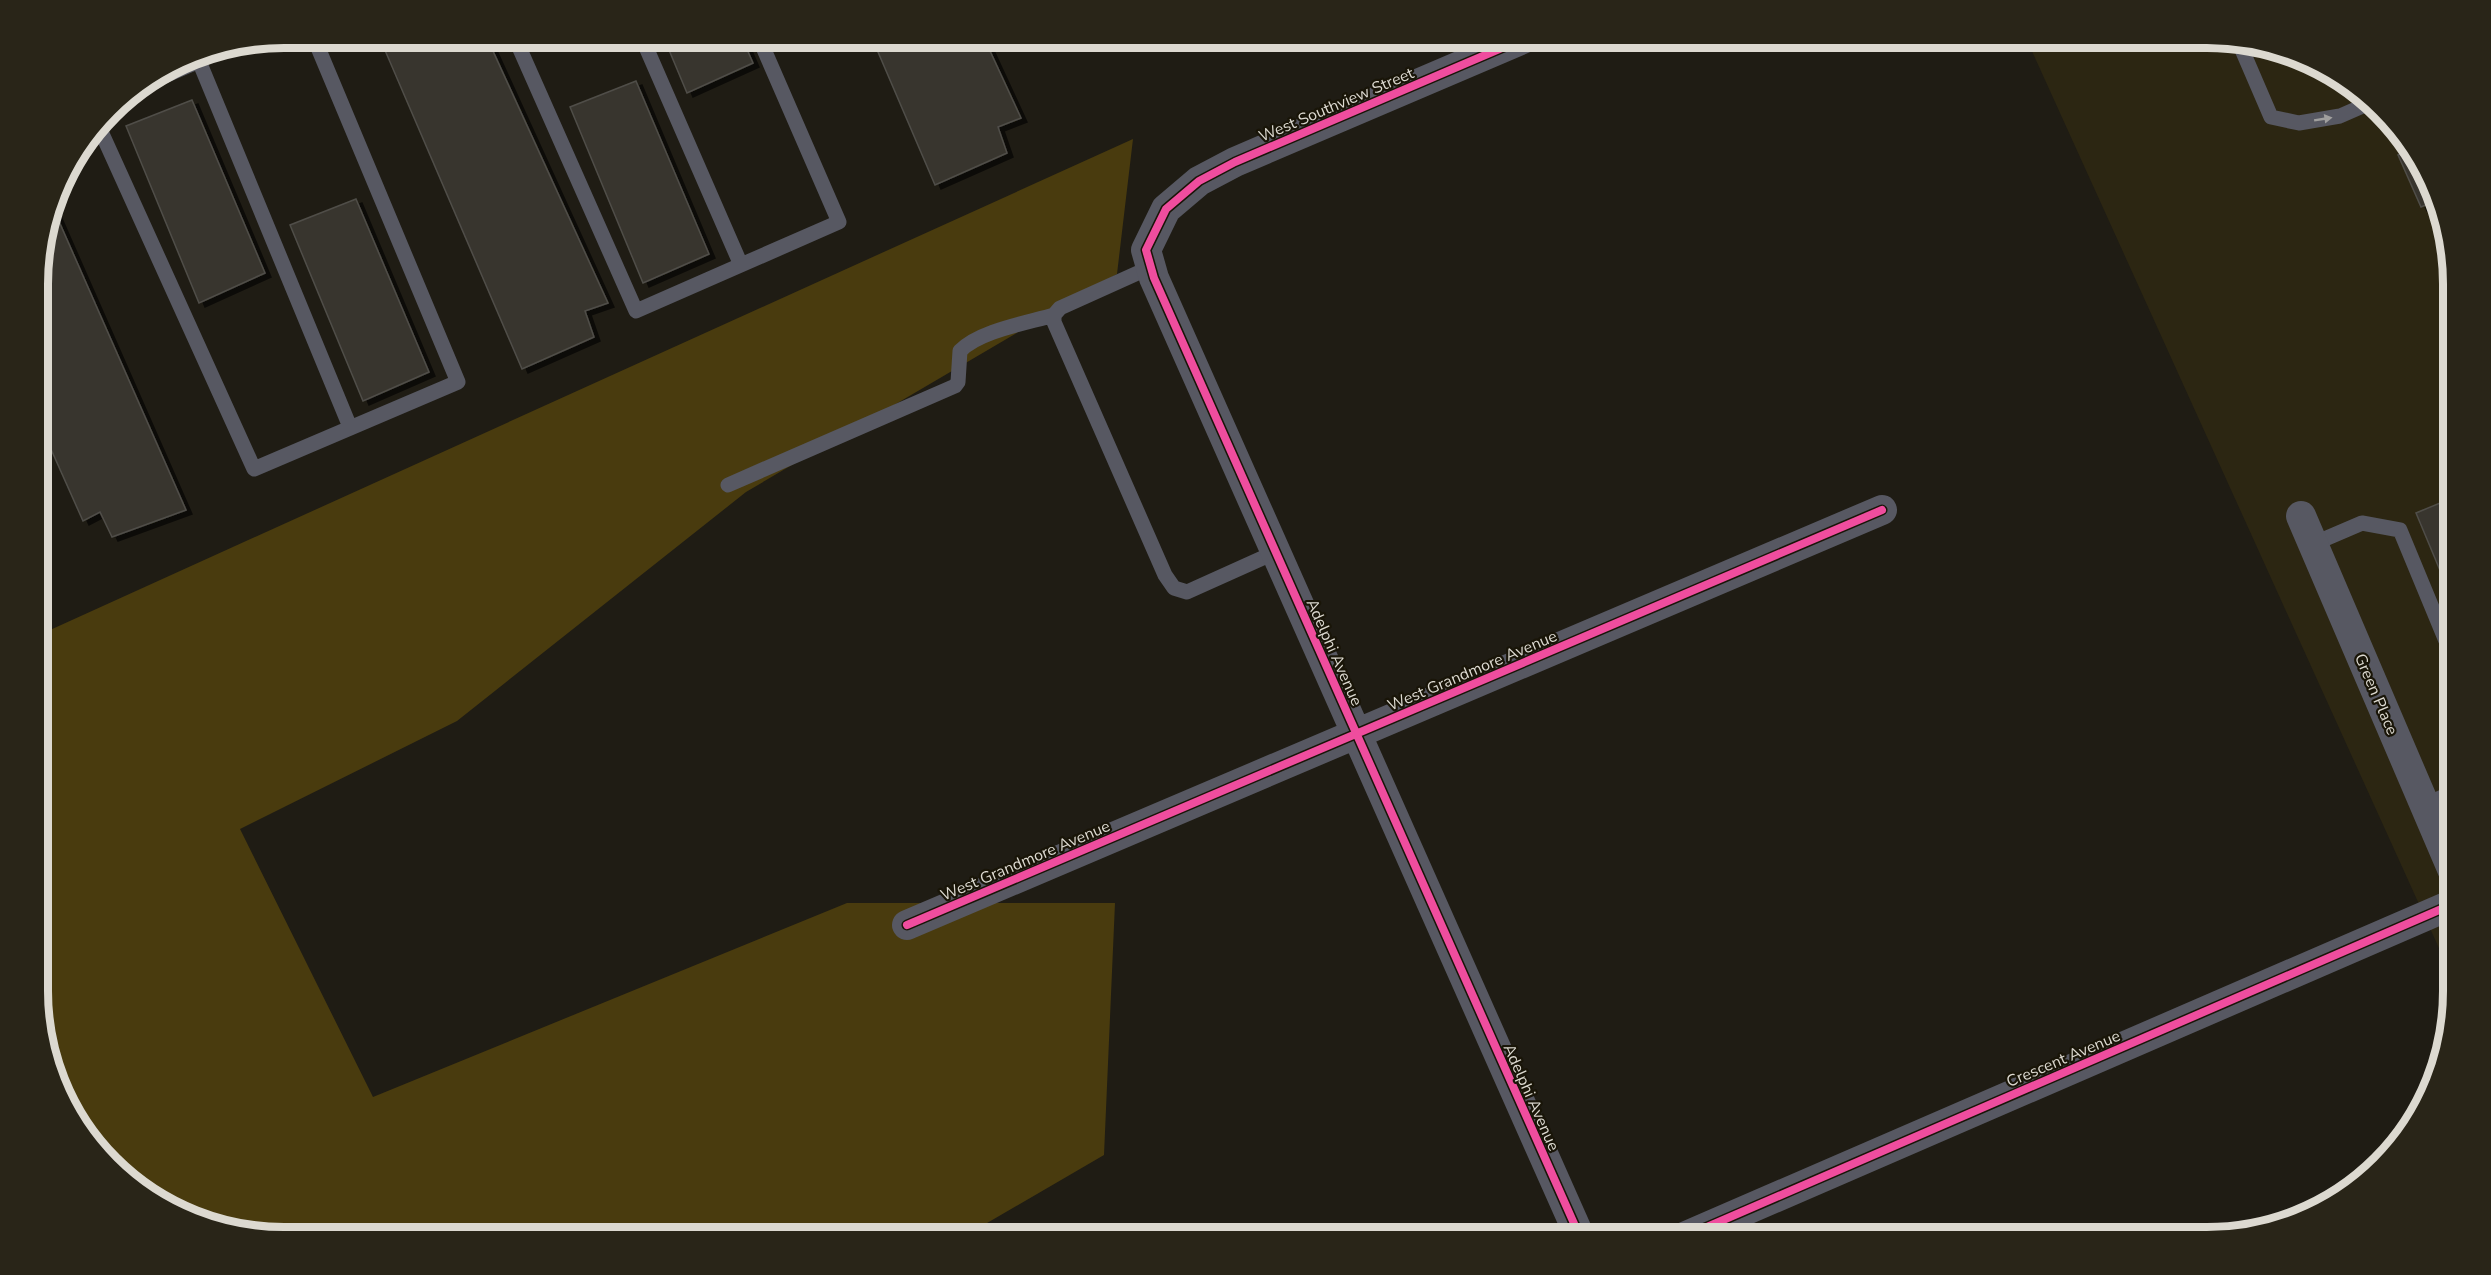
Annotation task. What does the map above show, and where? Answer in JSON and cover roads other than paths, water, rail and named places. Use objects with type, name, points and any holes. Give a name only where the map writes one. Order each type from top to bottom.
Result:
[{"type":"street","name":"West Southview Street","points":[[1166,209],[1199,181],[1235,162],[1502,48]]},
{"type":"street","name":"Adelphi Avenue","points":[[1166,209],[1146,250],[1154,278],[1576,1227]]},
{"type":"street","name":"West Grandmore Avenue","points":[[908,925],[1882,510]]},
{"type":"street","name":"Green Place","points":[[2301,516],[2443,847]]},
{"type":"street","name":"Crescent Avenue","points":[[1707,1227],[2443,908]]},
{"type":"lane","points":[[102,134],[254,469],[458,381],[318,48]]},
{"type":"lane","points":[[519,48],[636,311],[839,222],[763,48]]},
{"type":"lane","points":[[646,48],[741,265]]},
{"type":"lane","points":[[2243,51],[2271,117],[2299,123],[2340,116],[2362,106]]},
{"type":"lane","points":[[200,64],[350,428]]},
{"type":"lane","points":[[728,486],[955,386],[958,382],[960,351],[966,344],[984,336],[1054,315],[1060,308],[1151,267]]},
{"type":"lane","points":[[1054,315],[1054,322],[1165,575],[1174,588],[1187,592],[1276,552]]},
{"type":"lane","points":[[2313,544],[2362,523],[2400,530],[2443,636]]},
{"type":"lane","points":[[2425,805],[2443,797]]}]
